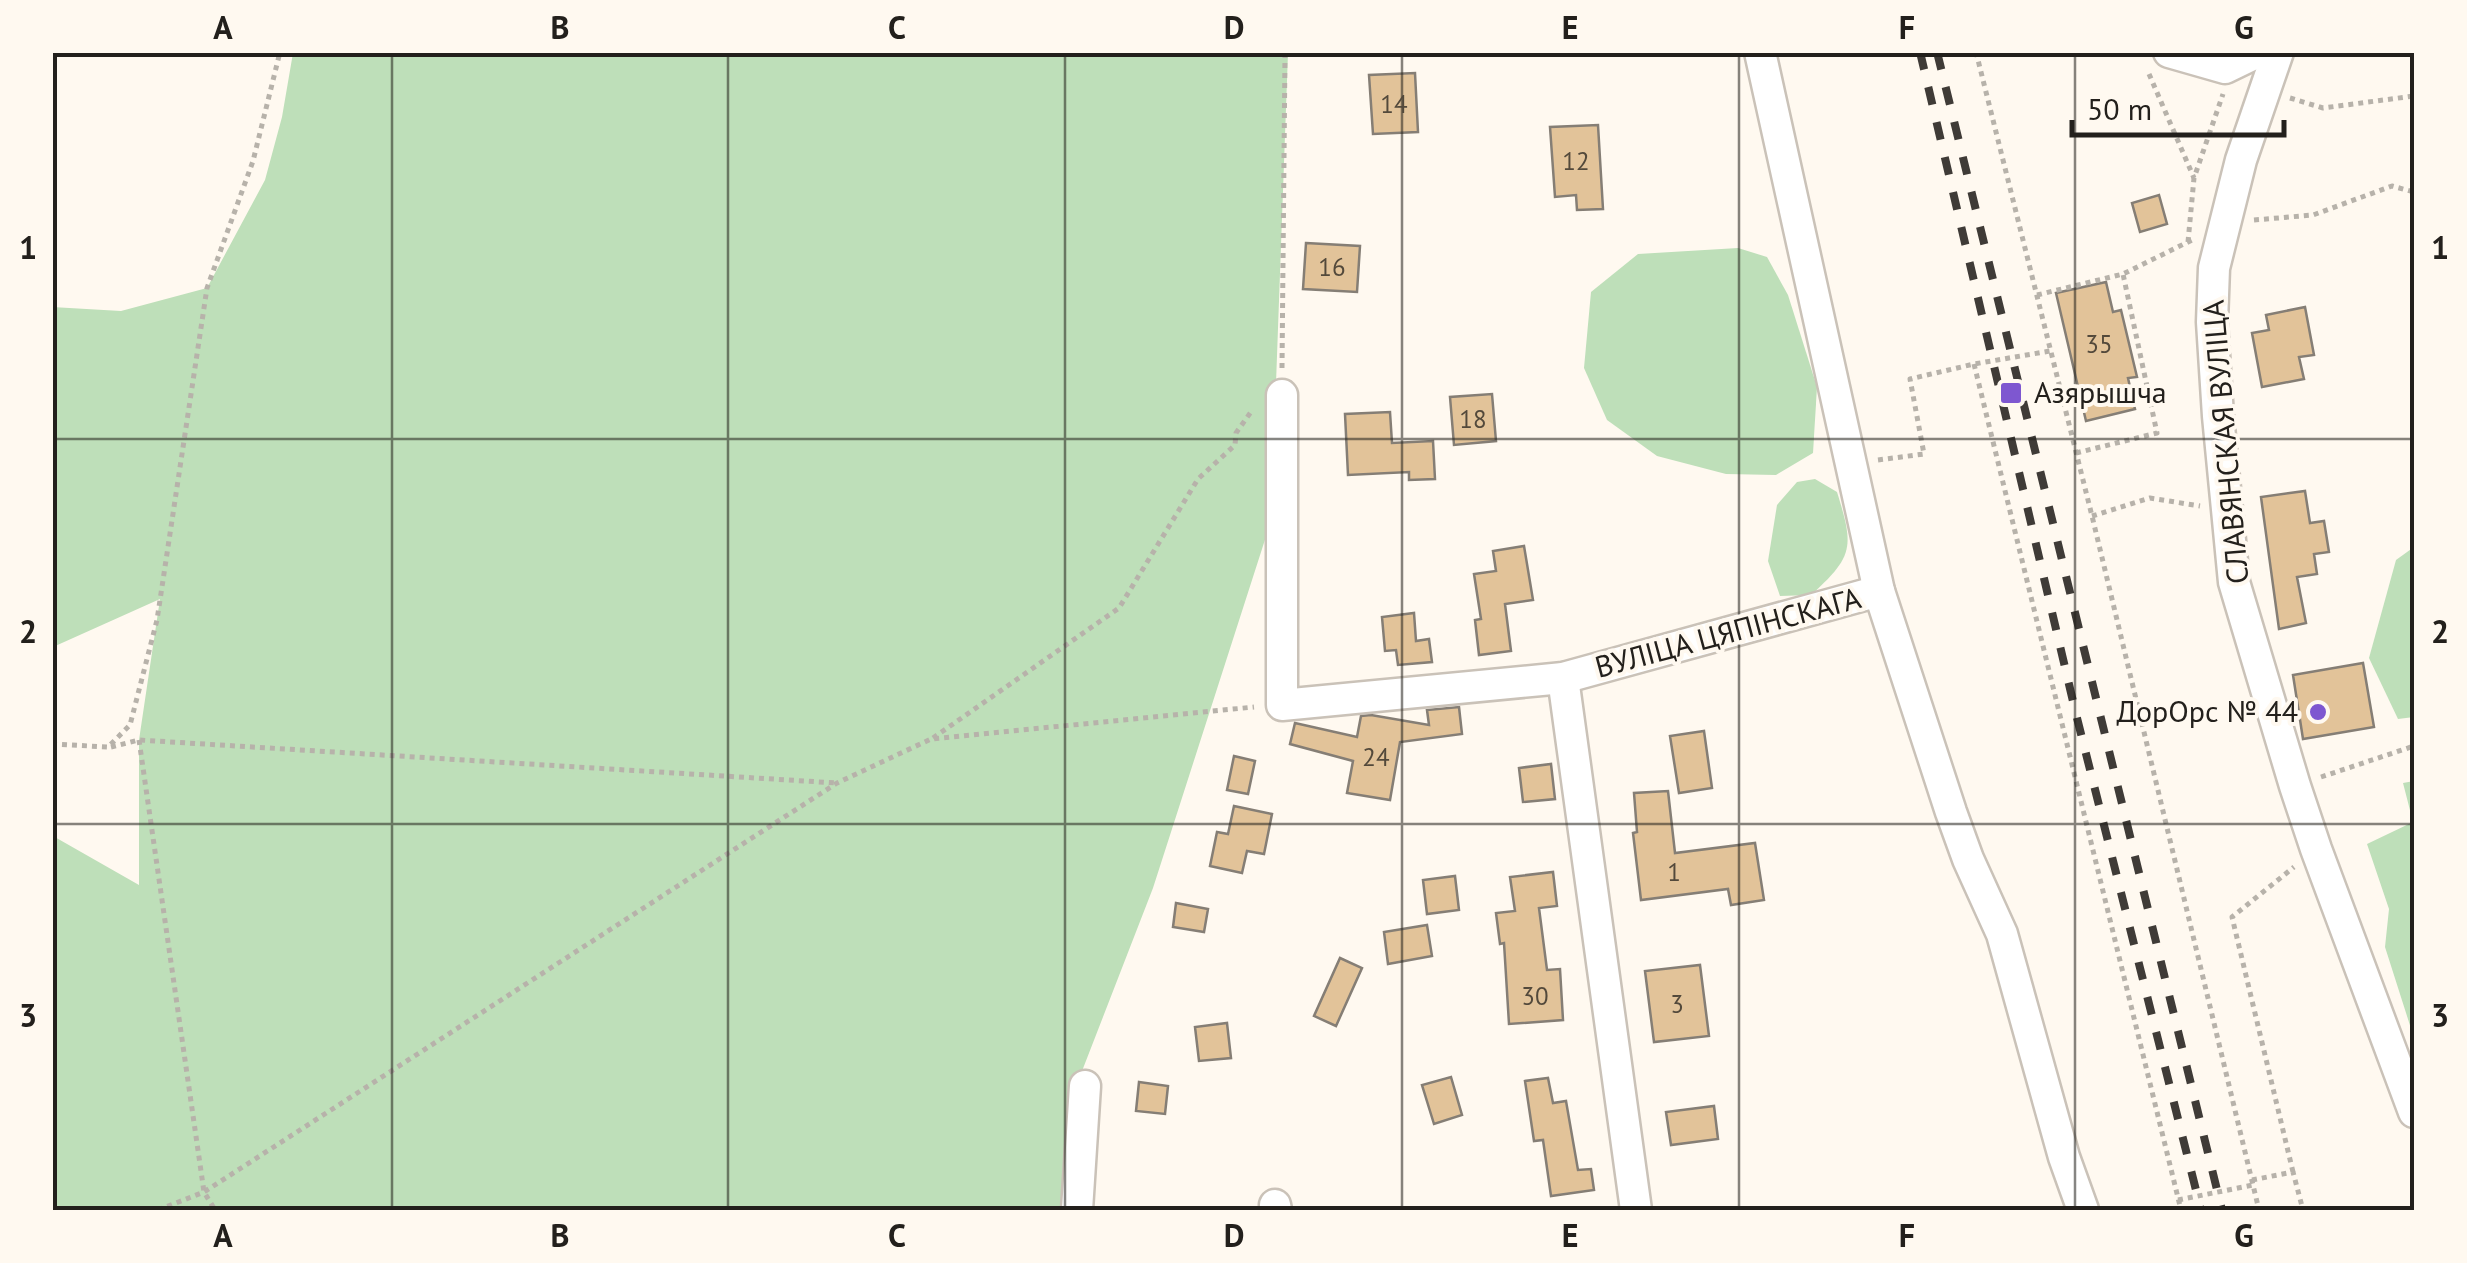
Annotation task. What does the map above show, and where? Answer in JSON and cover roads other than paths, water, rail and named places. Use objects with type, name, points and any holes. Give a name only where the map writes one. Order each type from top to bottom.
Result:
[{"type":"street","name":"ВУЛІЦА ЦЯПІНСКАГА","points":[[1636,1210],[1563,678],[1879,591],[1760,52]]},
{"type":"street","name":"СЛАВЯНСКАЯ ВУЛІЦА","points":[[2278,52],[2240,160],[2214,268],[2212,322],[2234,582],[2316,849],[2414,1112]]},
{"type":"street","points":[[2158,62],[2225,68],[2245,59]]},
{"type":"street","points":[[1282,395],[1282,704],[1563,678]]},
{"type":"street","points":[[1879,591],[1957,828],[2002,934],[2064,1158],[2083,1210]]},
{"type":"street","points":[[1076,1210],[1086,1086]]},
{"type":"railway","points":[[1920,52],[2076,714],[2201,1210]]},
{"type":"railway","points":[[1937,52],[2222,1210]]},
{"type":"place","name":"Азярышча","points":[[2011,393]]},
{"type":"place","name":"ДорОрс № 44","points":[[2318,712]]}]
